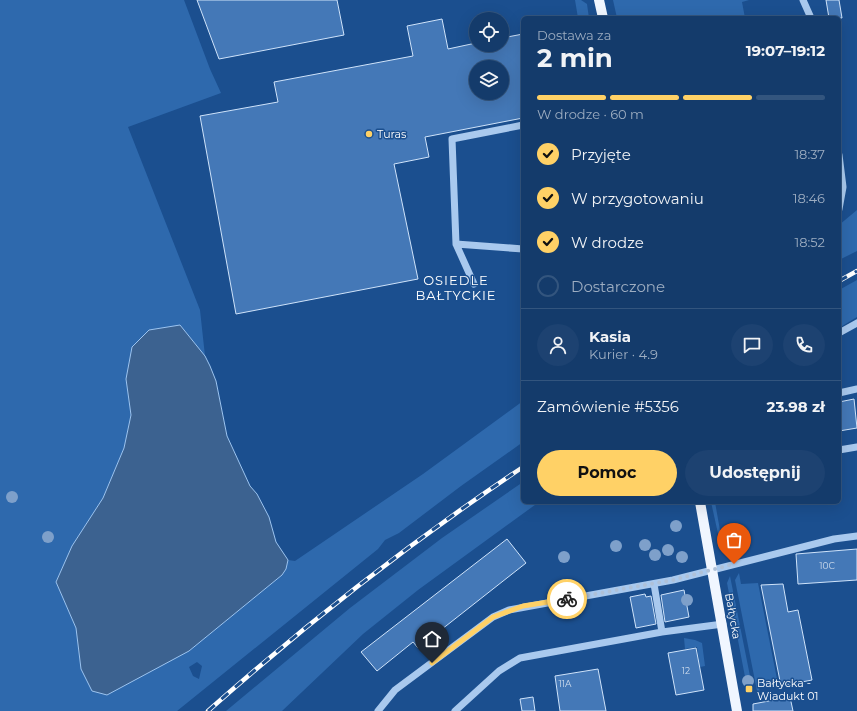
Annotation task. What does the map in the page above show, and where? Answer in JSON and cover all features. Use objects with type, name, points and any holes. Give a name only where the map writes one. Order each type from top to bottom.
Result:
[{"type":"main road","points":[[599,0],[603,16]]},
{"type":"main road","name":"Bałtycka","points":[[700,504],[723,624],[737,711]]},
{"type":"street","points":[[803,0],[810,16]]},
{"type":"street","points":[[474,284],[456,244],[452,139],[521,125]]},
{"type":"street","points":[[841,170],[843,187],[841,198]]},
{"type":"street","points":[[456,244],[521,249]]},
{"type":"street","points":[[841,332],[857,323]]},
{"type":"street","points":[[841,393],[857,389]]},
{"type":"street","points":[[841,450],[857,447]]},
{"type":"street","points":[[378,711],[395,690],[493,617],[523,606],[654,584],[834,539],[857,536]]},
{"type":"street","points":[[654,584],[662,632]]},
{"type":"street","points":[[455,711],[499,671],[520,658],[662,632],[723,624]]},
{"type":"shaded area","points":[[0,0],[184,0],[210,69],[221,93],[128,127],[200,310],[205,356],[180,325],[126,379],[131,415],[124,448],[103,498],[72,546],[56,582],[76,628],[81,669],[189,651],[282,575],[286,569],[288,560],[295,561],[423,474],[521,402],[521,443],[399,533],[385,540],[378,549],[177,711],[0,711]],"holes":[[[197,662],[202,666],[199,679],[193,676],[189,667]]]},
{"type":"shaded area","points":[[575,0],[581,0],[587,4],[589,16],[578,16]]},
{"type":"shaded area","points":[[613,0],[749,0],[742,2],[745,16],[617,16]]},
{"type":"shaded area","points":[[857,210],[857,251],[841,259],[841,223]]},
{"type":"shaded area","points":[[857,280],[857,317],[841,327],[841,289]]},
{"type":"shaded area","points":[[180,325],[205,356],[210,366],[216,381],[227,436],[250,486],[257,494],[269,517],[276,542],[288,560],[286,569],[282,575],[189,651],[107,695],[92,691],[81,669],[76,628],[56,582],[72,546],[103,498],[124,448],[131,415],[126,379],[132,347],[149,330]]},
{"type":"shaded area","points":[[521,483],[521,504],[536,504],[418,590],[363,634],[282,711],[226,711],[350,608],[442,538]]},
{"type":"shaded area","points":[[711,504],[715,504],[721,536],[719,538]]},
{"type":"shaded area","points":[[739,573],[741,584],[758,583],[778,684],[759,687],[761,701],[759,701],[735,580]]},
{"type":"shaded area","points":[[730,576],[751,681],[746,682],[727,583]]},
{"type":"shaded area","points":[[684,638],[702,643],[705,666],[700,667],[697,647],[685,649]]},
{"type":"building","points":[[197,0],[337,0],[344,35],[219,59]]},
{"type":"building","points":[[826,0],[839,0],[842,18],[841,16],[829,16]]},
{"type":"building","points":[[442,19],[448,49],[469,44],[469,52],[509,52],[509,37],[521,34],[521,118],[425,137],[429,157],[394,164],[418,279],[236,314],[200,116],[278,102],[274,82],[413,56],[407,26]]},
{"type":"building","points":[[854,399],[857,428],[841,431],[841,402]]},
{"type":"building","points":[[507,539],[526,563],[418,648],[413,642],[377,671],[361,652]]},
{"type":"building","points":[[857,549],[857,580],[798,584],[796,554]]},
{"type":"building","points":[[783,584],[788,612],[798,610],[812,680],[781,686],[761,585]]},
{"type":"building","points":[[684,590],[689,617],[665,622],[661,595]]},
{"type":"building","points":[[645,594],[646,597],[651,596],[656,624],[636,628],[630,597]]},
{"type":"building","points":[[696,648],[704,690],[676,695],[668,653]]},
{"type":"building","points":[[598,669],[606,711],[560,711],[555,676]]},
{"type":"building","points":[[533,697],[535,711],[522,711],[520,699]]},
{"type":"building","points":[[790,697],[793,711],[753,711],[753,704]]},
{"type":"railway","points":[[841,280],[857,271]]},
{"type":"railway","points":[[208,711],[283,646],[361,584],[441,524],[521,468]]},
{"type":"way so far","points":[[567,599],[673,580],[734,564]]},
{"type":"place","name":"Turas","points":[[369,134]]},
{"type":"place","name":"Bałtycka - Wiadukt 01","points":[[749,689]]},
{"type":"district","name":"OSIEDLE BAŁTYCKIE","points":[[456,288]]},
{"type":"route","points":[[432,663],[493,617],[508,610],[523,606],[567,599]]}]
